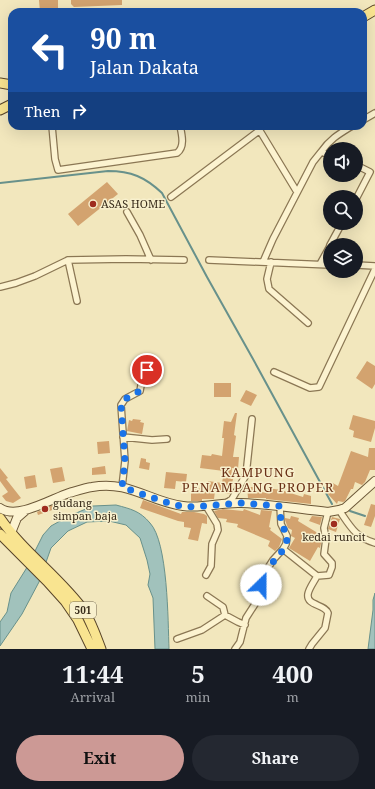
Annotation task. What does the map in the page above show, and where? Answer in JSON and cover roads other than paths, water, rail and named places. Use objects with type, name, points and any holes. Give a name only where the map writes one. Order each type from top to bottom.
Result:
[{"type":"main road","name":"501","points":[[0,518],[51,580],[78,620],[92,649]]},
{"type":"main road","name":"501","points":[[0,534],[11,546],[51,580],[85,613],[95,631],[101,649]]},
{"type":"street","points":[[52,130],[55,159],[58,170],[172,155],[181,150],[180,130]]},
{"type":"street","points":[[171,197],[255,130]]},
{"type":"street","points":[[259,130],[297,192]]},
{"type":"street","points":[[263,262],[273,239],[313,162],[328,142],[345,130]]},
{"type":"street","points":[[361,190],[372,172]]},
{"type":"street","points":[[127,212],[151,260]]},
{"type":"street","points":[[209,260],[320,264],[323,258]]},
{"type":"street","points":[[0,287],[35,276],[68,260],[184,260]]},
{"type":"street","points":[[68,260],[77,301]]},
{"type":"street","points":[[271,262],[267,280],[269,289],[308,323]]},
{"type":"street","points":[[363,265],[375,266]]},
{"type":"street","points":[[274,372],[310,388],[319,387],[375,269]]},
{"type":"street","points":[[122,487],[125,472],[121,405],[125,399],[140,391],[143,374],[147,370],[147,360]]},
{"type":"street","points":[[226,504],[232,499],[246,475],[252,420]]},
{"type":"street","points":[[123,437],[152,440],[167,439]]},
{"type":"street","points":[[0,508],[12,512],[25,510],[70,493],[92,487],[106,486],[122,487],[184,507],[240,503],[328,512],[345,508],[375,481]]},
{"type":"street","points":[[206,506],[218,527],[212,544],[211,566],[206,575]]},
{"type":"street","points":[[235,649],[240,642],[246,618],[255,604],[262,579],[267,569],[284,549],[287,540],[288,536],[281,524],[280,506]]},
{"type":"street","points":[[11,532],[17,518],[25,510]]},
{"type":"street","points":[[339,510],[357,535],[375,543]]},
{"type":"street","points":[[284,549],[316,576],[329,575],[332,563],[324,554],[326,539],[324,528],[328,512]]},
{"type":"street","points":[[309,649],[325,628],[328,613],[325,608],[311,602],[308,596],[316,576]]},
{"type":"street","points":[[207,596],[223,607],[225,614],[245,625]]},
{"type":"street","points":[[177,639],[202,630],[225,614]]},
{"type":"water","points":[[116,505],[139,513],[150,523],[156,533],[164,564],[169,649],[155,649],[153,598],[148,585],[150,574],[140,538],[126,525],[109,521],[87,522],[68,531],[51,548],[39,582],[22,614],[0,646],[0,622],[7,612],[11,593],[26,569],[43,535],[51,526],[69,516],[93,506]]},
{"type":"water","points":[[375,593],[375,649],[368,649],[373,600]]},
{"type":"waterway","points":[[0,183],[116,171],[124,172],[144,179],[162,193],[332,504]]},
{"type":"waterway","points":[[350,511],[365,516]]},
{"type":"place","name":"ASAS HOME","points":[[93,204]]},
{"type":"place","name":"gudang simpan baja","points":[[45,509]]},
{"type":"place","name":"kedai runcit","points":[[334,524]]},
{"type":"district","name":"KAMPUNG PENAMPANG PROPER","points":[[258,480]]}]
